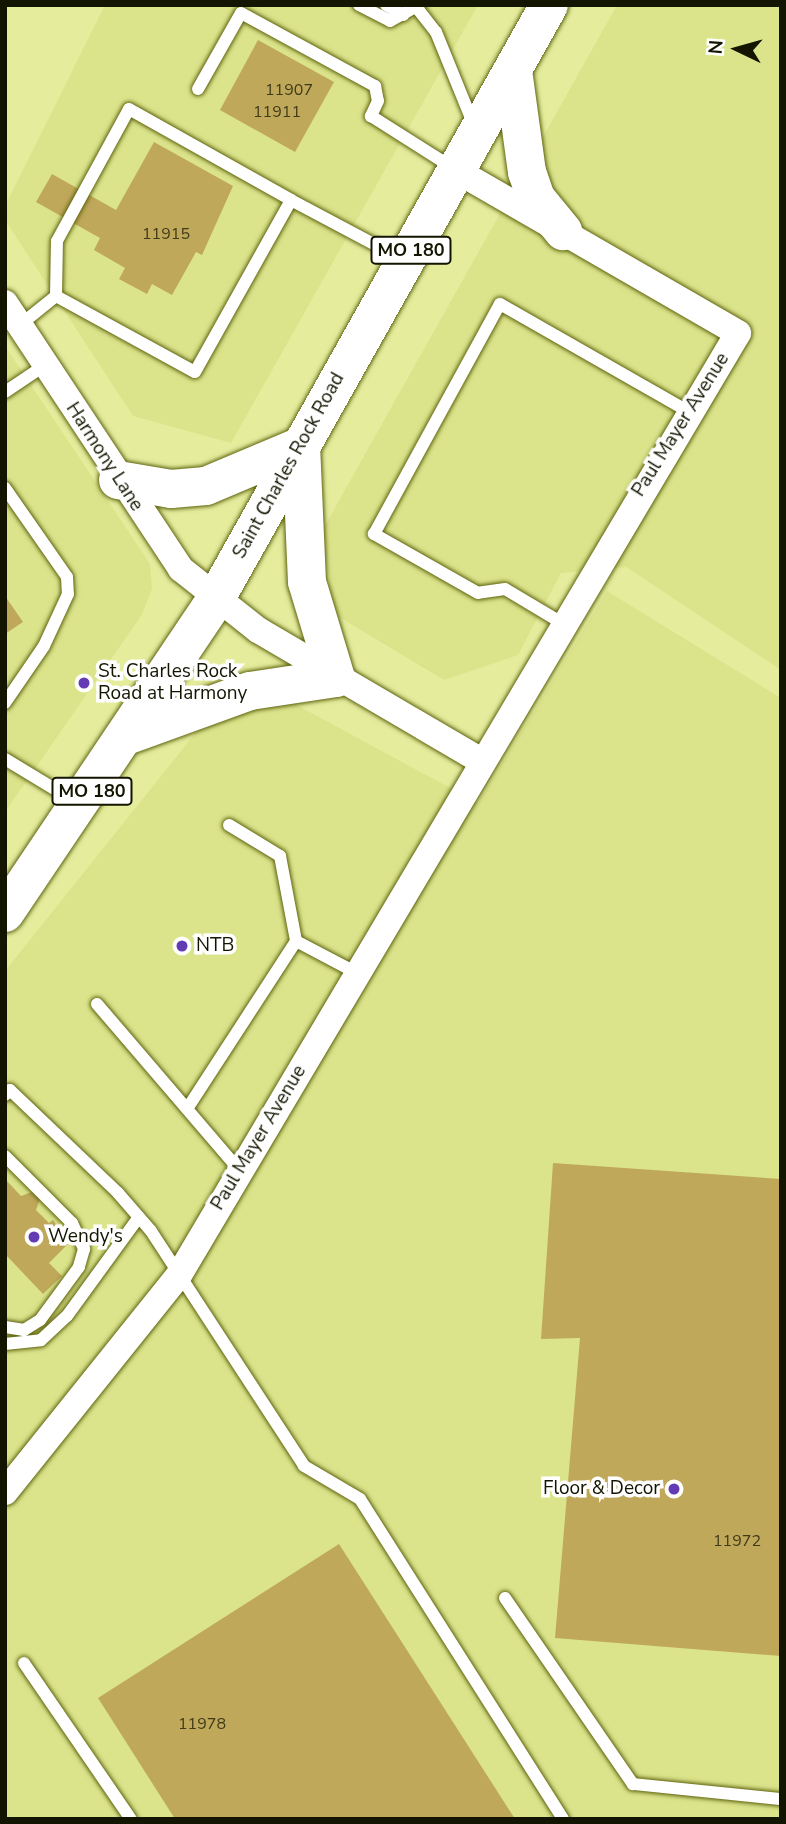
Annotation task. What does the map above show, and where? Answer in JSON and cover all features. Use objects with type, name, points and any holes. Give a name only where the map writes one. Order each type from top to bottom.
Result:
[{"type":"main road","name":"Saint Charles Rock Road","points":[[5,913],[82,806],[215,600],[549,5]]},
{"type":"main road","points":[[513,70],[527,172],[537,198],[563,231]]},
{"type":"main road","points":[[117,480],[171,489],[206,486],[301,446],[307,582],[336,678],[250,691],[129,735]]},
{"type":"street","name":"Paul Mayer Avenue","points":[[5,1492],[178,1275],[562,622],[738,333],[456,170]]},
{"type":"street","name":"Harmony Lane","points":[[5,303],[117,480],[181,569],[215,600]]},
{"type":"street","points":[[215,600],[336,678],[481,761]]},
{"type":"lane","points":[[359,5],[390,21],[418,7],[436,32],[477,133]]},
{"type":"lane","points":[[386,5],[403,15]]},
{"type":"lane","points":[[198,89],[241,13],[374,86],[378,101],[371,116],[456,170]]},
{"type":"lane","points":[[57,296],[57,241],[129,108],[291,200],[405,260]]},
{"type":"lane","points":[[57,296],[195,372],[291,200]]},
{"type":"lane","points":[[20,325],[57,296]]},
{"type":"lane","points":[[562,622],[505,589],[478,593],[374,534],[499,304],[689,412]]},
{"type":"lane","points":[[5,392],[46,365]]},
{"type":"lane","points":[[5,488],[67,577],[68,594],[44,646],[5,704]]},
{"type":"lane","points":[[5,760],[82,806]]},
{"type":"lane","points":[[187,1109],[296,941],[280,856],[229,825]]},
{"type":"lane","points":[[296,941],[357,973]]},
{"type":"lane","points":[[97,1004],[240,1171]]},
{"type":"lane","points":[[8,1093],[139,1217],[304,1466],[360,1499],[563,1819]]},
{"type":"lane","points":[[5,1156],[72,1223],[84,1249],[79,1267],[40,1320],[24,1330],[5,1327]]},
{"type":"lane","points":[[5,1344],[41,1340],[67,1316],[139,1217]]},
{"type":"lane","points":[[505,1598],[633,1784],[781,1799]]},
{"type":"lane","points":[[24,1663],[131,1819]]},
{"type":"shaded area","points":[[105,5],[478,5],[231,443],[133,416],[5,220],[5,206]]},
{"type":"shaded area","points":[[617,5],[781,5],[781,670],[626,567],[561,573],[518,655],[444,680],[334,614],[323,529]]},
{"type":"shaded area","points":[[5,346],[150,564],[152,589],[141,616],[5,812]]},
{"type":"shaded area","points":[[607,591],[781,698],[781,1819],[5,1819],[5,971],[213,711],[282,697],[478,803]]},
{"type":"building","points":[[258,40],[334,82],[295,152],[220,110]]},
{"type":"building","points":[[154,142],[233,186],[202,255],[196,252],[172,295],[152,284],[147,294],[119,279],[125,268],[94,250],[100,238],[36,202],[52,174],[116,210]]},
{"type":"building","points":[[5,596],[23,622],[5,634]]},
{"type":"building","name":"Floor & Decor","points":[[553,1163],[781,1179],[781,1656],[555,1638],[580,1338],[541,1339]]},
{"type":"building","name":"Wendy's","points":[[5,1179],[21,1196],[32,1192],[40,1199],[36,1210],[49,1223],[53,1220],[69,1243],[49,1263],[62,1276],[43,1294],[5,1254]]},
{"type":"building","points":[[339,1544],[515,1819],[175,1819],[98,1698]]},
{"type":"place","name":"St. Charles Rock Road at Harmony","points":[[84,683]]},
{"type":"place","name":"NTB","points":[[182,946]]},
{"type":"place","name":"Wendy's","points":[[34,1237]]},
{"type":"place","name":"Floor & Decor","points":[[674,1489]]}]
